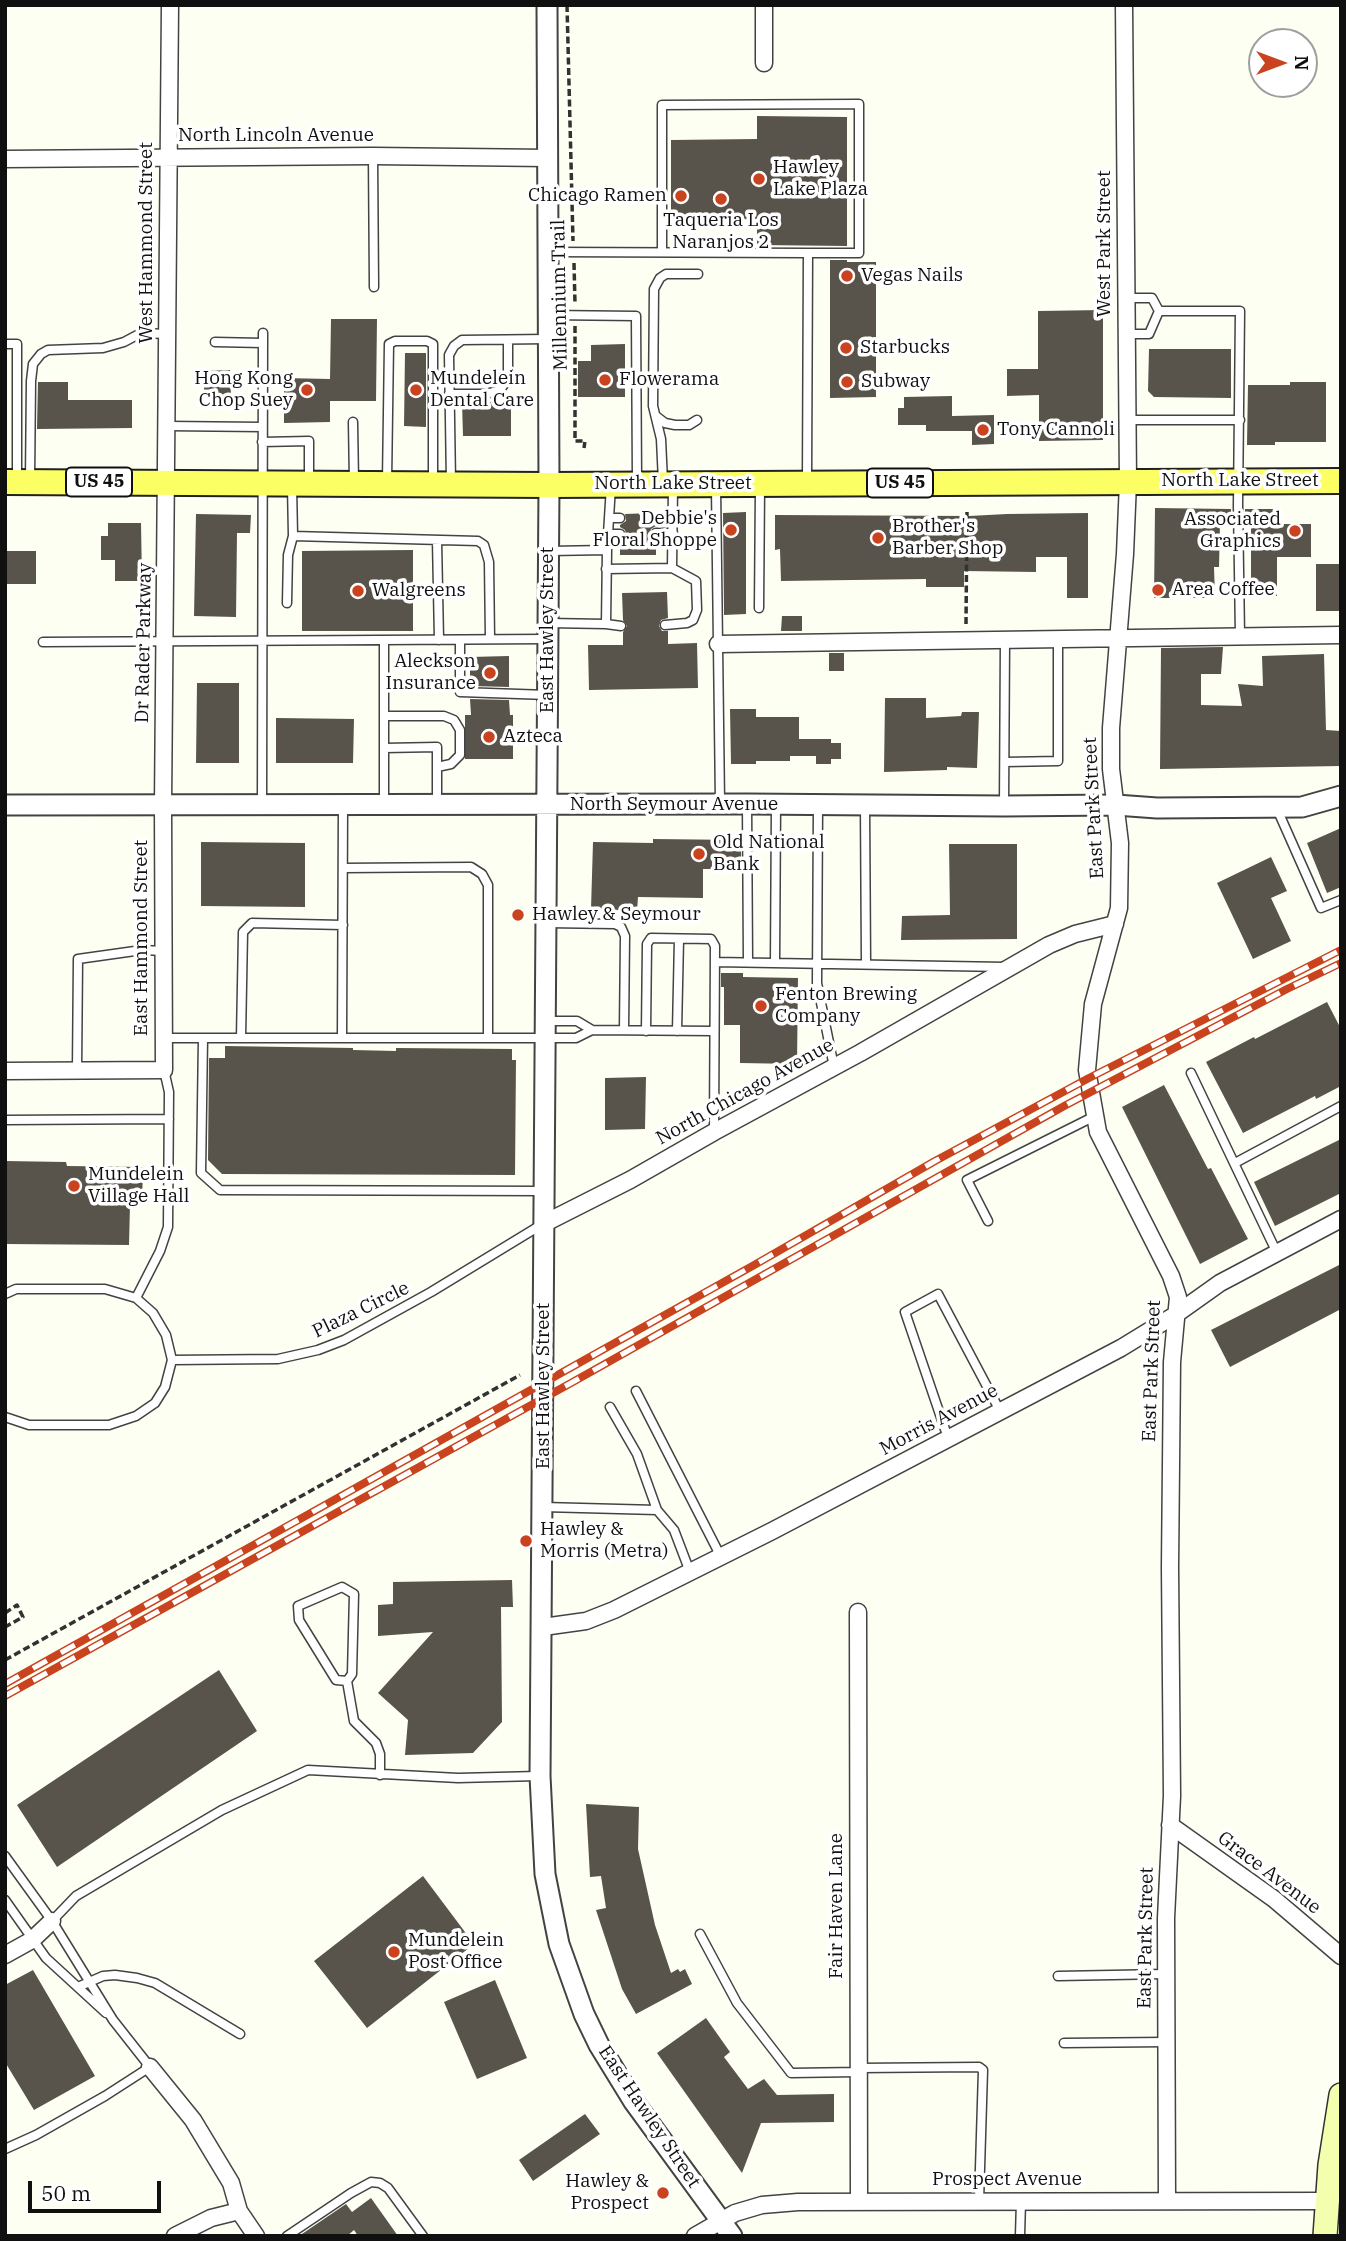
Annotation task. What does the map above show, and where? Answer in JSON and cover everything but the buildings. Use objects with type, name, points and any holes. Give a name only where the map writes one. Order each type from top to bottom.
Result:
[{"type":"main road","name":"North Lake Street","points":[[17,482],[611,485],[1341,481]]},
{"type":"main road","points":[[1325,2236],[1341,2095]]},
{"type":"street","name":"West Hammond Street","points":[[167,482],[170,5]]},
{"type":"street","name":"East Hawley Street","points":[[547,5],[549,485],[540,1776],[545,1874],[559,1944],[584,2014],[599,2045],[634,2102],[727,2228]]},
{"type":"street","points":[[764,5],[764,62]]},
{"type":"street","name":"West Park Street","points":[[1124,5],[1128,482]]},
{"type":"street","name":"North Lincoln Avenue","points":[[5,159],[373,156],[548,158]]},
{"type":"street","name":"Dr Rader Parkway","points":[[163,805],[167,482]]},
{"type":"street","name":"East Park Street","points":[[1128,482],[1111,728],[1111,769],[1120,843],[1119,908],[1093,1004],[1087,1070],[1098,1132],[1171,1276],[1178,1297],[1172,1363],[1170,1825],[1166,1918],[1167,2201]]},
{"type":"street","points":[[718,644],[1341,635]]},
{"type":"street","name":"North Seymour Avenue","points":[[5,805],[747,804],[1116,805],[1157,808],[1302,807],[1341,796]]},
{"type":"street","name":"East Hammond Street","points":[[163,805],[164,1070]]},
{"type":"street","name":"North Chicago Avenue","points":[[545,1223],[630,1180],[1049,945],[1075,934],[1115,924]]},
{"type":"street","points":[[5,1071],[164,1070]]},
{"type":"street","name":"Morris Avenue","points":[[543,1628],[562,1626],[614,1611],[721,1557],[1121,1348],[1220,1283],[1341,1219]]},
{"type":"street","name":"Fair Haven Lane","points":[[858,1612],[859,2201]]},
{"type":"street","name":"Grace Avenue","points":[[1170,1825],[1274,1899],[1341,1956]]},
{"type":"street","points":[[5,1955],[32,1940],[52,1921]]},
{"type":"street","points":[[150,2067],[193,2120],[231,2183],[239,2211],[256,2236]]},
{"type":"street","name":"Prospect Avenue","points":[[695,2236],[727,2228],[734,2213],[762,2205],[798,2202],[1327,2201]]},
{"type":"street","points":[[175,2236],[211,2218],[239,2211]]},
{"type":"lane","points":[[548,252],[859,253],[859,104],[662,104],[662,252]]},
{"type":"lane","points":[[373,156],[374,287]]},
{"type":"lane","points":[[807,484],[808,253]]},
{"type":"lane","points":[[672,568],[673,518],[653,406],[654,289],[660,278],[666,274],[698,274]]},
{"type":"lane","points":[[1126,298],[1152,298],[1159,311]]},
{"type":"lane","points":[[1127,334],[1149,334],[1159,311]]},
{"type":"lane","points":[[1159,311],[1240,311],[1240,636]]},
{"type":"lane","points":[[548,315],[636,316],[637,484]]},
{"type":"lane","points":[[17,482],[33,365],[41,354],[48,350],[103,348],[124,342],[141,333],[167,334]]},
{"type":"lane","points":[[215,342],[263,338],[262,805]]},
{"type":"lane","points":[[442,484],[450,394],[449,355],[454,346],[462,340],[548,339]]},
{"type":"lane","points":[[450,394],[486,394],[500,390],[508,379],[508,340]]},
{"type":"lane","points":[[387,484],[389,344],[395,341],[427,341],[433,344],[442,484]]},
{"type":"lane","points":[[5,344],[17,344],[17,482]]},
{"type":"lane","points":[[656,416],[665,424],[675,425],[689,425],[698,420]]},
{"type":"lane","points":[[1127,420],[1240,420]]},
{"type":"lane","points":[[354,422],[354,483]]},
{"type":"lane","points":[[167,426],[262,426]]},
{"type":"lane","points":[[262,442],[309,442],[288,555],[287,603]]},
{"type":"lane","points":[[716,484],[720,804]]},
{"type":"lane","points":[[759,608],[760,484]]},
{"type":"lane","points":[[606,624],[611,485]]},
{"type":"lane","points":[[610,518],[620,518]]},
{"type":"lane","points":[[656,519],[673,518]]},
{"type":"lane","points":[[656,533],[673,533]]},
{"type":"lane","points":[[609,534],[620,534]]},
{"type":"lane","points":[[293,536],[478,541],[484,545],[489,562],[490,639]]},
{"type":"lane","points":[[437,540],[439,640]]},
{"type":"lane","points":[[548,551],[607,550]]},
{"type":"lane","points":[[606,569],[672,568],[696,582],[698,610],[693,620],[687,624],[665,625]]},
{"type":"lane","points":[[43,642],[460,640],[490,639],[606,624],[621,626]]},
{"type":"lane","points":[[287,630],[287,641]]},
{"type":"lane","points":[[1005,762],[1058,761],[1058,638]]},
{"type":"lane","points":[[1004,806],[1005,639]]},
{"type":"lane","points":[[384,640],[384,805]]},
{"type":"lane","points":[[460,640],[460,692],[548,695]]},
{"type":"lane","points":[[384,716],[444,716],[454,720],[460,730],[460,755],[451,764],[437,767]]},
{"type":"lane","points":[[384,748],[437,747],[437,805]]},
{"type":"lane","points":[[747,804],[748,962]]},
{"type":"lane","points":[[342,1038],[343,805]]},
{"type":"lane","points":[[775,963],[776,805]]},
{"type":"lane","points":[[865,805],[866,964]]},
{"type":"lane","points":[[818,806],[817,983],[834,1067]]},
{"type":"lane","points":[[1276,807],[1321,908],[1341,900]]},
{"type":"lane","points":[[343,868],[471,867],[482,874],[488,885],[488,1038]]},
{"type":"lane","points":[[242,1038],[243,932],[251,923],[343,925]]},
{"type":"lane","points":[[546,923],[615,924],[621,927],[625,936],[624,1030]]},
{"type":"lane","points":[[646,1031],[647,944],[651,938],[711,939],[715,946],[714,1132]]},
{"type":"lane","points":[[677,1031],[678,939]]},
{"type":"lane","points":[[77,1070],[78,959],[142,950],[164,950]]},
{"type":"lane","points":[[715,962],[1011,967]]},
{"type":"lane","points":[[163,1038],[488,1038],[577,1021],[592,1030]]},
{"type":"lane","points":[[546,1029],[576,1038],[592,1030],[714,1031]]},
{"type":"lane","points":[[203,1038],[201,1173],[220,1190],[545,1191]]},
{"type":"lane","points":[[136,1298],[160,1251],[168,1227],[169,1092],[164,1070]]},
{"type":"lane","points":[[1191,1073],[1277,1253]]},
{"type":"lane","points":[[1235,1163],[1341,1106]]},
{"type":"lane","points":[[988,1221],[967,1180],[1096,1116]]},
{"type":"lane","points":[[5,1120],[169,1119]]},
{"type":"lane","name":"Plaza Circle","points":[[172,1360],[278,1359],[318,1350],[344,1340],[431,1293],[545,1223]]},
{"type":"lane","points":[[5,1294],[16,1289],[105,1289],[136,1298],[153,1312],[166,1335],[172,1360],[165,1387],[155,1403],[136,1416],[109,1425],[29,1425],[5,1418]]},
{"type":"lane","points":[[948,1438],[905,1312],[938,1294],[1000,1411]]},
{"type":"lane","points":[[636,1391],[721,1557]]},
{"type":"lane","points":[[610,1407],[637,1454],[657,1510],[674,1530],[690,1572]]},
{"type":"lane","points":[[543,1507],[657,1510]]},
{"type":"lane","points":[[347,1681],[336,1680],[299,1620],[298,1606],[342,1587],[354,1594],[352,1674],[347,1681],[354,1721],[376,1742],[380,1754],[380,1775]]},
{"type":"lane","points":[[52,1921],[76,1896],[222,1810],[309,1770],[458,1778],[540,1776]]},
{"type":"lane","points":[[5,1856],[52,1921],[113,2020],[150,2067],[105,2096],[36,2135],[5,2149]]},
{"type":"lane","points":[[5,1900],[46,1958],[113,2020]]},
{"type":"lane","points":[[700,1934],[737,2003],[791,2073],[979,2067],[983,2070],[979,2201]]},
{"type":"lane","points":[[1058,1976],[1166,1974]]},
{"type":"lane","points":[[78,1987],[115,1975],[155,1983],[240,2034]]},
{"type":"lane","points":[[1064,2043],[1166,2042]]},
{"type":"lane","points":[[287,2236],[371,2182],[388,2188],[423,2236]]},
{"type":"lane","points":[[1020,2236],[1021,2201]]},
{"type":"path","name":"Millennium Trail","points":[[568,5],[575,441],[585,441],[584,448]]},
{"type":"path","points":[[966,640],[967,510]]},
{"type":"path","points":[[5,1660],[520,1375]]},
{"type":"path","points":[[5,1612],[18,1605],[23,1617],[5,1627]]},
{"type":"railway","points":[[5,1684],[935,1161],[1089,1078],[1341,950]]},
{"type":"railway","points":[[5,1696],[1066,1105],[1341,963]]},
{"type":"place","name":"Hawley Lake Plaza","points":[[759,179]]},
{"type":"place","name":"Chicago Ramen","points":[[681,196]]},
{"type":"place","name":"Taqueria Los Naranjos 2","points":[[721,199]]},
{"type":"place","name":"Vegas Nails","points":[[847,276]]},
{"type":"place","name":"Starbucks","points":[[846,348]]},
{"type":"place","name":"Flowerama","points":[[605,380]]},
{"type":"place","name":"Subway","points":[[847,382]]},
{"type":"place","name":"Hong Kong Chop Suey","points":[[307,390]]},
{"type":"place","name":"Mundelein Dental Care","points":[[416,390]]},
{"type":"place","name":"Tony Cannoli","points":[[983,430]]},
{"type":"place","name":"Debbie's Floral Shoppe","points":[[731,530]]},
{"type":"place","name":"Associated Graphics","points":[[1295,531]]},
{"type":"place","name":"Brother's Barber Shop","points":[[878,538]]},
{"type":"place","name":"Area Coffee","points":[[1158,590]]},
{"type":"place","name":"Walgreens","points":[[358,591]]},
{"type":"place","name":"Aleckson Insurance","points":[[490,673]]},
{"type":"place","name":"Azteca","points":[[489,737]]},
{"type":"place","name":"Old National Bank","points":[[699,854]]},
{"type":"place","name":"Hawley & Seymour","points":[[518,915]]},
{"type":"place","name":"Fenton Brewing Company","points":[[761,1006]]},
{"type":"place","name":"Mundelein Village Hall","points":[[74,1186]]},
{"type":"place","name":"Hawley & Morris (Metra)","points":[[526,1541]]},
{"type":"place","name":"Mundelein Post Office","points":[[394,1952]]},
{"type":"place","name":"Hawley & Prospect","points":[[663,2193]]}]
